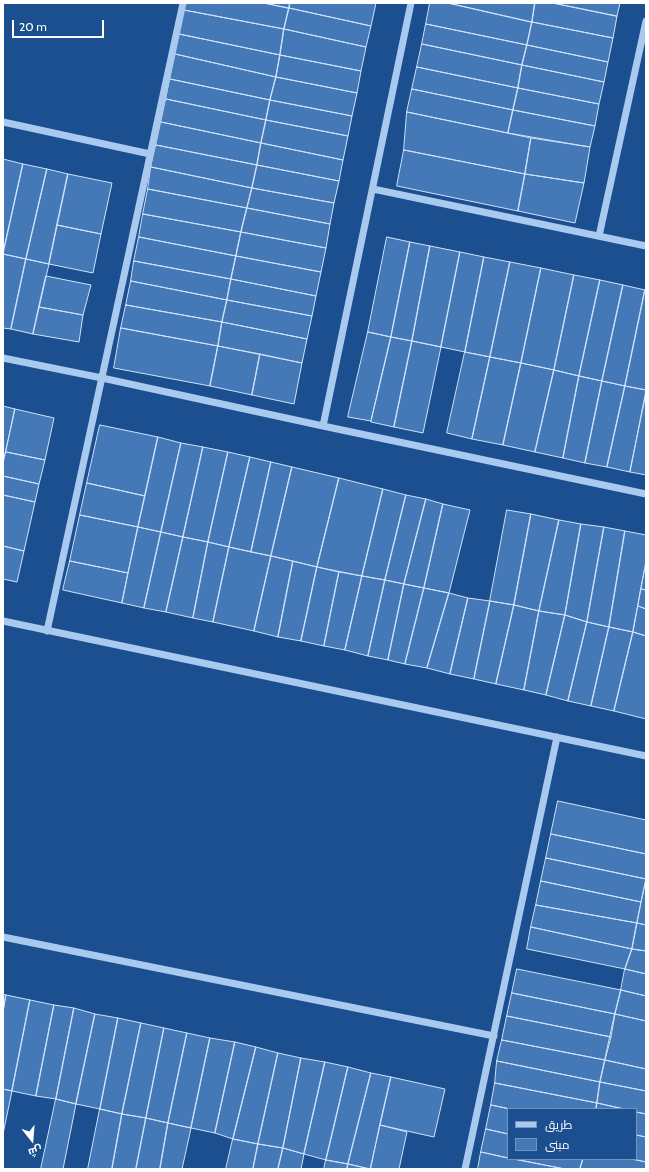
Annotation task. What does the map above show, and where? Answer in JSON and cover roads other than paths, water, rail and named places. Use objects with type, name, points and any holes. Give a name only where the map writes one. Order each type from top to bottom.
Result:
[{"type":"street","points":[[47,631],[183,3]]},
{"type":"street","points":[[323,426],[411,3]]},
{"type":"street","points":[[599,236],[646,21]]},
{"type":"street","points":[[3,122],[150,154]]},
{"type":"street","points":[[373,189],[646,246]]},
{"type":"street","points":[[3,358],[646,494]]},
{"type":"street","points":[[3,621],[646,756]]},
{"type":"street","points":[[465,1169],[557,738]]},
{"type":"street","points":[[3,937],[494,1036]]}]
